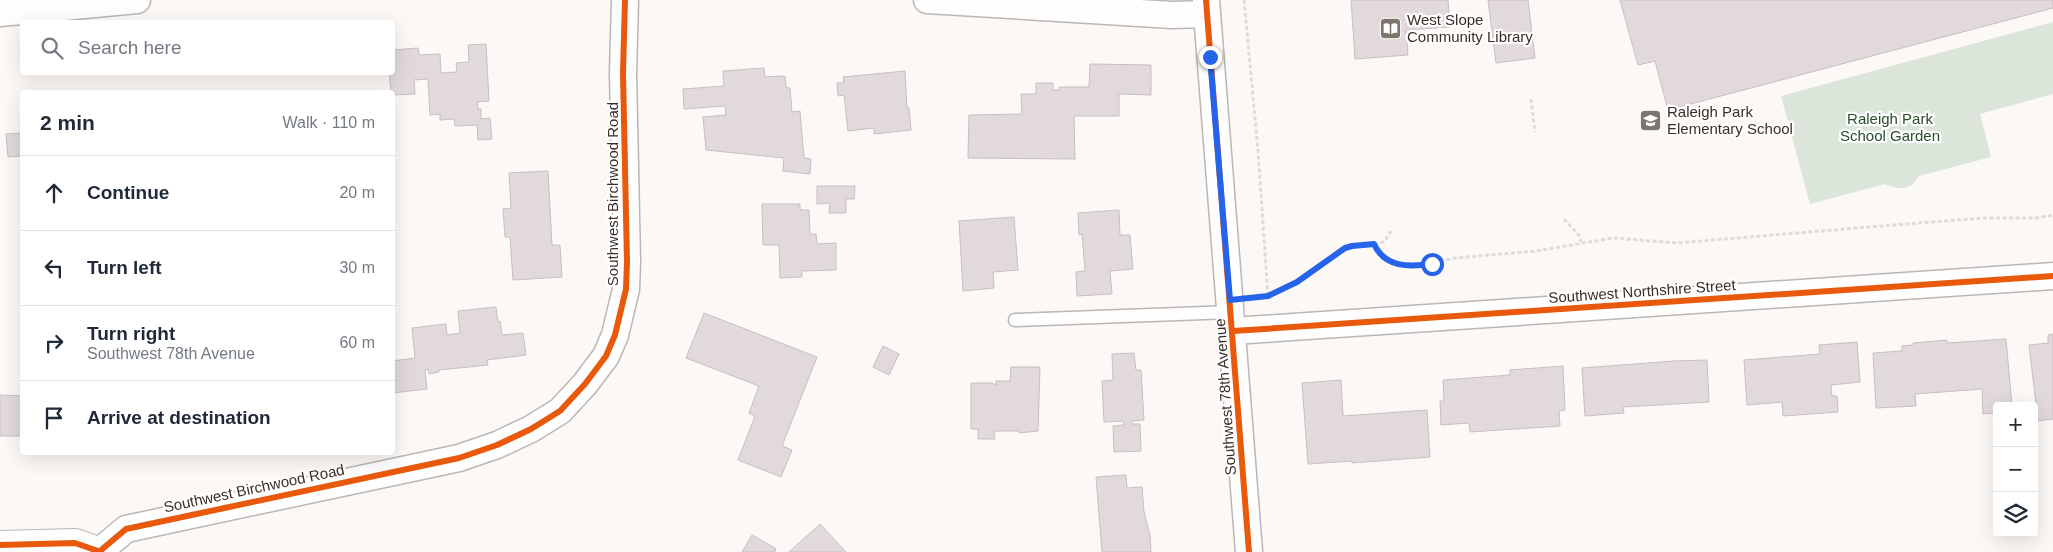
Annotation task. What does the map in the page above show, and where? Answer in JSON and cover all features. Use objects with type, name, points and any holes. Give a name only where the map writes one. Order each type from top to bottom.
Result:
[{"type":"street","points":[[0,13],[137,0]]},
{"type":"street","name":"Southwest Birchwood Road","points":[[0,545],[74,544],[100,552],[126,529],[459,458],[497,445],[531,429],[560,411],[585,384],[606,356],[616,335],[626,289],[623,73],[625,0]]},
{"type":"street","points":[[927,0],[1172,15],[1206,7]]},
{"type":"street","name":"Southwest 78th Avenue","points":[[1206,7],[1232,314],[1249,552]]},
{"type":"street","name":"Southwest Northshire Street","points":[[1232,314],[2053,276]]},
{"type":"lane","points":[[1015,320],[1232,314]]},
{"type":"path","points":[[1244,0],[1258,151],[1268,296]]},
{"type":"path","points":[[1531,99],[1535,132]]},
{"type":"path","points":[[1374,244],[1383,258],[1405,265],[1416,266],[1455,258],[1536,251],[1612,238],[1677,243],[1985,218],[2036,218],[2053,215]]},
{"type":"path","points":[[1564,219],[1578,234],[1581,242]]},
{"type":"path","points":[[1232,314],[1297,282],[1345,248],[1384,242],[1391,232]]},
{"type":"green space","name":"Raleigh Park School Garden","points":[[2053,22],[2053,94],[1980,114],[1991,157],[1919,176],[1908,187],[1900,188],[1885,184],[1810,204],[1781,96]]},
{"type":"building","name":"West Slope Community Library","points":[[1351,0],[1448,0],[1450,27],[1406,30],[1408,55],[1355,59]]},
{"type":"building","points":[[1488,0],[1528,0],[1535,58],[1496,63]]},
{"type":"building","name":"Raleigh Park Elementary School","points":[[1620,0],[2053,0],[2053,8],[1668,110],[1655,61],[1638,65]]},
{"type":"building","points":[[486,44],[489,101],[477,102],[478,109],[481,109],[481,119],[490,118],[492,139],[478,140],[477,125],[455,126],[454,119],[440,120],[440,114],[430,115],[428,79],[414,80],[415,94],[395,95],[395,90],[391,90],[389,75],[395,75],[395,50],[418,48],[419,55],[440,54],[441,73],[457,72],[456,63],[469,62],[468,45]]},
{"type":"building","points":[[1090,64],[1151,65],[1151,95],[1119,94],[1119,116],[1074,116],[1075,159],[968,158],[969,115],[1022,114],[1021,94],[1036,94],[1036,83],[1053,83],[1053,90],[1059,90],[1059,87],[1089,87]]},
{"type":"building","points":[[764,68],[765,77],[785,76],[786,87],[790,88],[792,112],[800,111],[804,158],[811,159],[810,174],[783,171],[784,158],[706,150],[703,117],[726,115],[725,106],[684,109],[683,89],[724,86],[723,71]]},
{"type":"building","points":[[905,71],[907,108],[909,108],[911,130],[874,134],[874,128],[848,131],[844,95],[838,96],[837,83],[844,83],[843,77]]},
{"type":"building","points":[[20,133],[20,156],[8,157],[6,134]]},
{"type":"building","points":[[548,171],[552,245],[560,245],[562,277],[513,280],[510,237],[505,237],[503,209],[511,208],[509,173]]},
{"type":"building","points":[[817,186],[855,186],[854,199],[846,199],[846,213],[829,213],[830,203],[817,204]]},
{"type":"building","points":[[762,204],[800,204],[800,210],[809,210],[810,234],[816,234],[817,244],[836,243],[836,270],[802,271],[802,277],[780,278],[779,245],[763,245]]},
{"type":"building","points":[[1119,210],[1120,235],[1130,235],[1133,269],[1110,271],[1112,294],[1077,296],[1076,272],[1085,271],[1082,234],[1079,235],[1078,213]]},
{"type":"building","points":[[1014,217],[1018,270],[993,272],[994,288],[963,291],[959,221]]},
{"type":"building","points":[[496,307],[502,335],[523,333],[526,355],[487,360],[488,365],[439,370],[439,372],[429,374],[428,369],[425,370],[427,389],[395,393],[395,361],[415,358],[412,328],[446,324],[447,335],[460,333],[458,311]]},
{"type":"building","points":[[704,313],[817,357],[782,446],[792,450],[781,477],[738,460],[755,416],[749,413],[759,386],[686,358]]},
{"type":"building","points":[[2053,334],[2053,419],[2038,421],[2038,402],[2036,402],[2029,345],[2048,343],[2048,335]]},
{"type":"building","points":[[2006,339],[2012,402],[1993,402],[1993,413],[1983,414],[1982,389],[1915,394],[1916,406],[1876,408],[1873,353],[1902,351],[1902,346],[1913,345],[1913,343],[1947,340],[1947,343]]},
{"type":"building","points":[[1857,342],[1860,382],[1831,385],[1832,396],[1837,396],[1838,412],[1783,416],[1782,402],[1747,405],[1744,360],[1820,354],[1819,345]]},
{"type":"building","points":[[883,346],[899,354],[889,375],[873,367]]},
{"type":"building","points":[[1134,353],[1136,370],[1141,370],[1144,420],[1132,421],[1132,424],[1140,424],[1141,451],[1114,452],[1113,426],[1124,425],[1123,421],[1104,422],[1102,381],[1113,380],[1112,354]]},
{"type":"building","points":[[1707,360],[1709,402],[1623,407],[1624,413],[1585,416],[1582,368]]},
{"type":"building","points":[[1563,366],[1565,410],[1559,411],[1560,426],[1470,432],[1469,423],[1441,425],[1440,401],[1444,401],[1443,380],[1510,375],[1510,370]]},
{"type":"building","points":[[1011,367],[1040,367],[1038,431],[1019,433],[1019,431],[994,431],[995,439],[978,439],[978,429],[971,429],[971,383],[992,383],[996,385],[996,381],[1010,381]]},
{"type":"building","points":[[1341,380],[1343,416],[1427,410],[1430,457],[1352,463],[1352,461],[1308,464],[1302,383]]},
{"type":"building","points":[[0,395],[20,396],[20,436],[0,436]]},
{"type":"building","points":[[1126,475],[1127,488],[1142,487],[1151,552],[1102,552],[1096,477]]},
{"type":"building","points":[[820,524],[846,552],[789,552]]},
{"type":"building","points":[[752,535],[775,548],[776,552],[742,552]]},
{"type":"cycle path","points":[[100,551],[126,529],[459,458],[497,445],[531,429],[560,411],[585,384],[606,356],[615,335],[626,289],[623,73],[625,0]]},
{"type":"cycle path","points":[[1206,0],[1249,552]]},
{"type":"cycle path","points":[[1233,331],[2053,276]]},
{"type":"cycle path","points":[[0,545],[75,543],[101,552]]},
{"type":"place","name":"West Slope Community Library","points":[[1391,28]]},
{"type":"place","name":"Raleigh Park Elementary School","points":[[1651,120]]},
{"type":"route","points":[[1210,57],[1230,300],[1268,296],[1297,282],[1338,252],[1352,246],[1374,244],[1378,253],[1383,258],[1405,265],[1432,264]]}]
